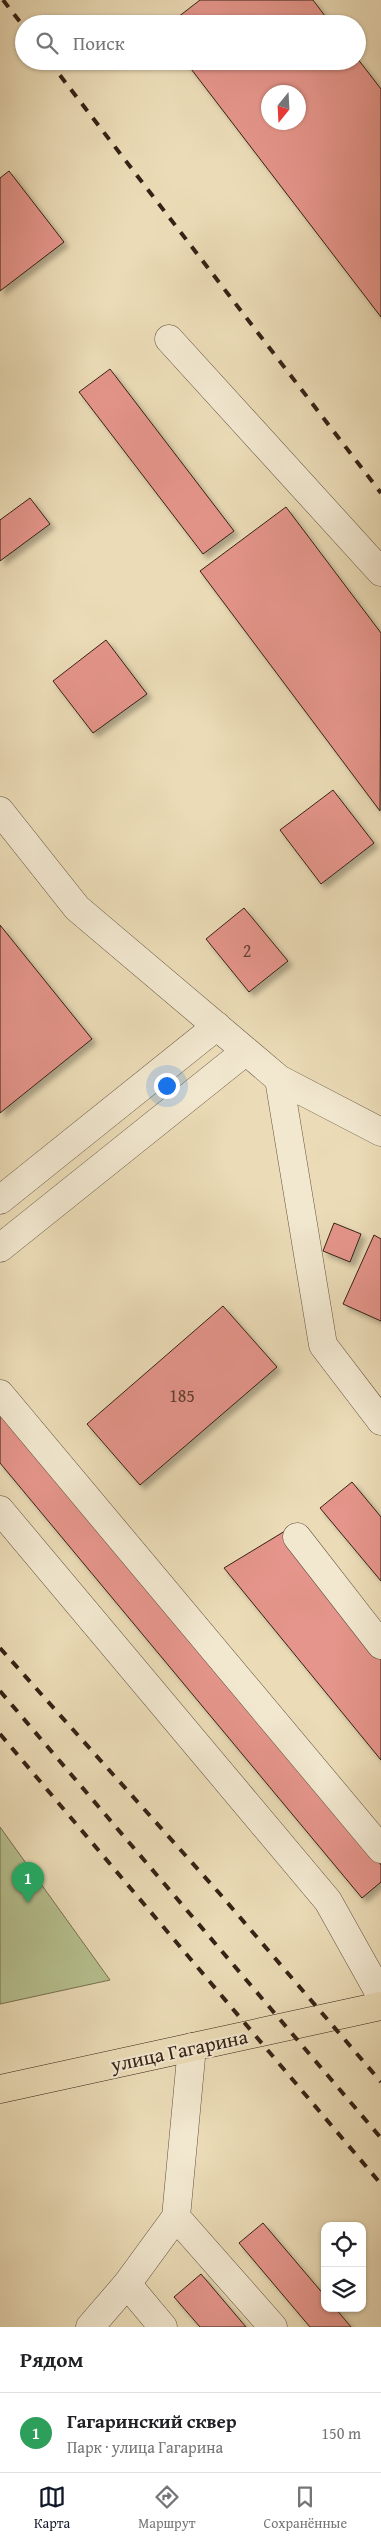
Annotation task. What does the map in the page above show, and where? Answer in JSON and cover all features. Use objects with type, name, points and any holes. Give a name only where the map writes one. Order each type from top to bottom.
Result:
[{"type":"main road","name":"улица Гагарина","points":[[0,2089],[370,2009]]},
{"type":"street","points":[[169,339],[381,572]]},
{"type":"street","points":[[0,811],[77,908],[279,1079],[381,1132]]},
{"type":"street","points":[[0,1200],[217,1026]]},
{"type":"street","points":[[0,1248],[246,1051]]},
{"type":"street","points":[[279,1079],[322,1345],[381,1421]]},
{"type":"street","points":[[0,1394],[381,1849]]},
{"type":"street","points":[[0,1510],[328,1901],[381,1996]]},
{"type":"street","points":[[297,1537],[381,1645]]},
{"type":"street","points":[[90,2327],[127,2284],[176,2217],[192,2047]]},
{"type":"street","points":[[176,2217],[273,2327]]},
{"type":"street","points":[[127,2284],[163,2327]]},
{"type":"green space","points":[[0,1827],[110,1980],[0,2004]]},
{"type":"building","points":[[200,0],[313,0],[324,15],[181,15]]},
{"type":"building","points":[[192,70],[366,70],[381,89],[381,317]]},
{"type":"building","points":[[9,171],[64,242],[0,291],[0,178]]},
{"type":"building","points":[[110,369],[234,531],[203,554],[79,392]]},
{"type":"building","points":[[30,498],[50,524],[0,561],[0,520]]},
{"type":"building","points":[[286,507],[381,633],[380,811],[200,571]]},
{"type":"building","points":[[106,640],[147,694],[93,733],[53,681]]},
{"type":"building","points":[[333,790],[374,843],[321,884],[280,830]]},
{"type":"building","points":[[244,908],[288,961],[249,992],[206,939]]},
{"type":"building","points":[[0,925],[92,1039],[0,1113]]},
{"type":"building","points":[[334,1223],[361,1234],[350,1262],[323,1251]]},
{"type":"building","points":[[374,1235],[381,1239],[381,1321],[343,1304]]},
{"type":"building","points":[[223,1306],[277,1367],[140,1485],[87,1424]]},
{"type":"building","points":[[0,1406],[381,1865],[381,1882],[362,1898],[0,1463]]},
{"type":"building","points":[[352,1482],[381,1517],[381,1581],[320,1508]]},
{"type":"building","points":[[285,1531],[381,1654],[381,1760],[224,1568]]},
{"type":"building","points":[[263,2223],[321,2291],[321,2312],[338,2312],[351,2327],[310,2327],[239,2243]]},
{"type":"building","points":[[201,2274],[246,2327],[200,2327],[174,2297]]},
{"type":"railway","points":[[3,0],[15,15]]},
{"type":"railway","points":[[56,70],[381,493]]},
{"type":"railway","points":[[0,1648],[220,1894],[381,2082]]},
{"type":"railway","points":[[0,1691],[381,2138]]},
{"type":"railway","points":[[0,1734],[381,2184]]},
{"type":"place","name":"Гагаринский сквер","points":[[28,1903]]}]
